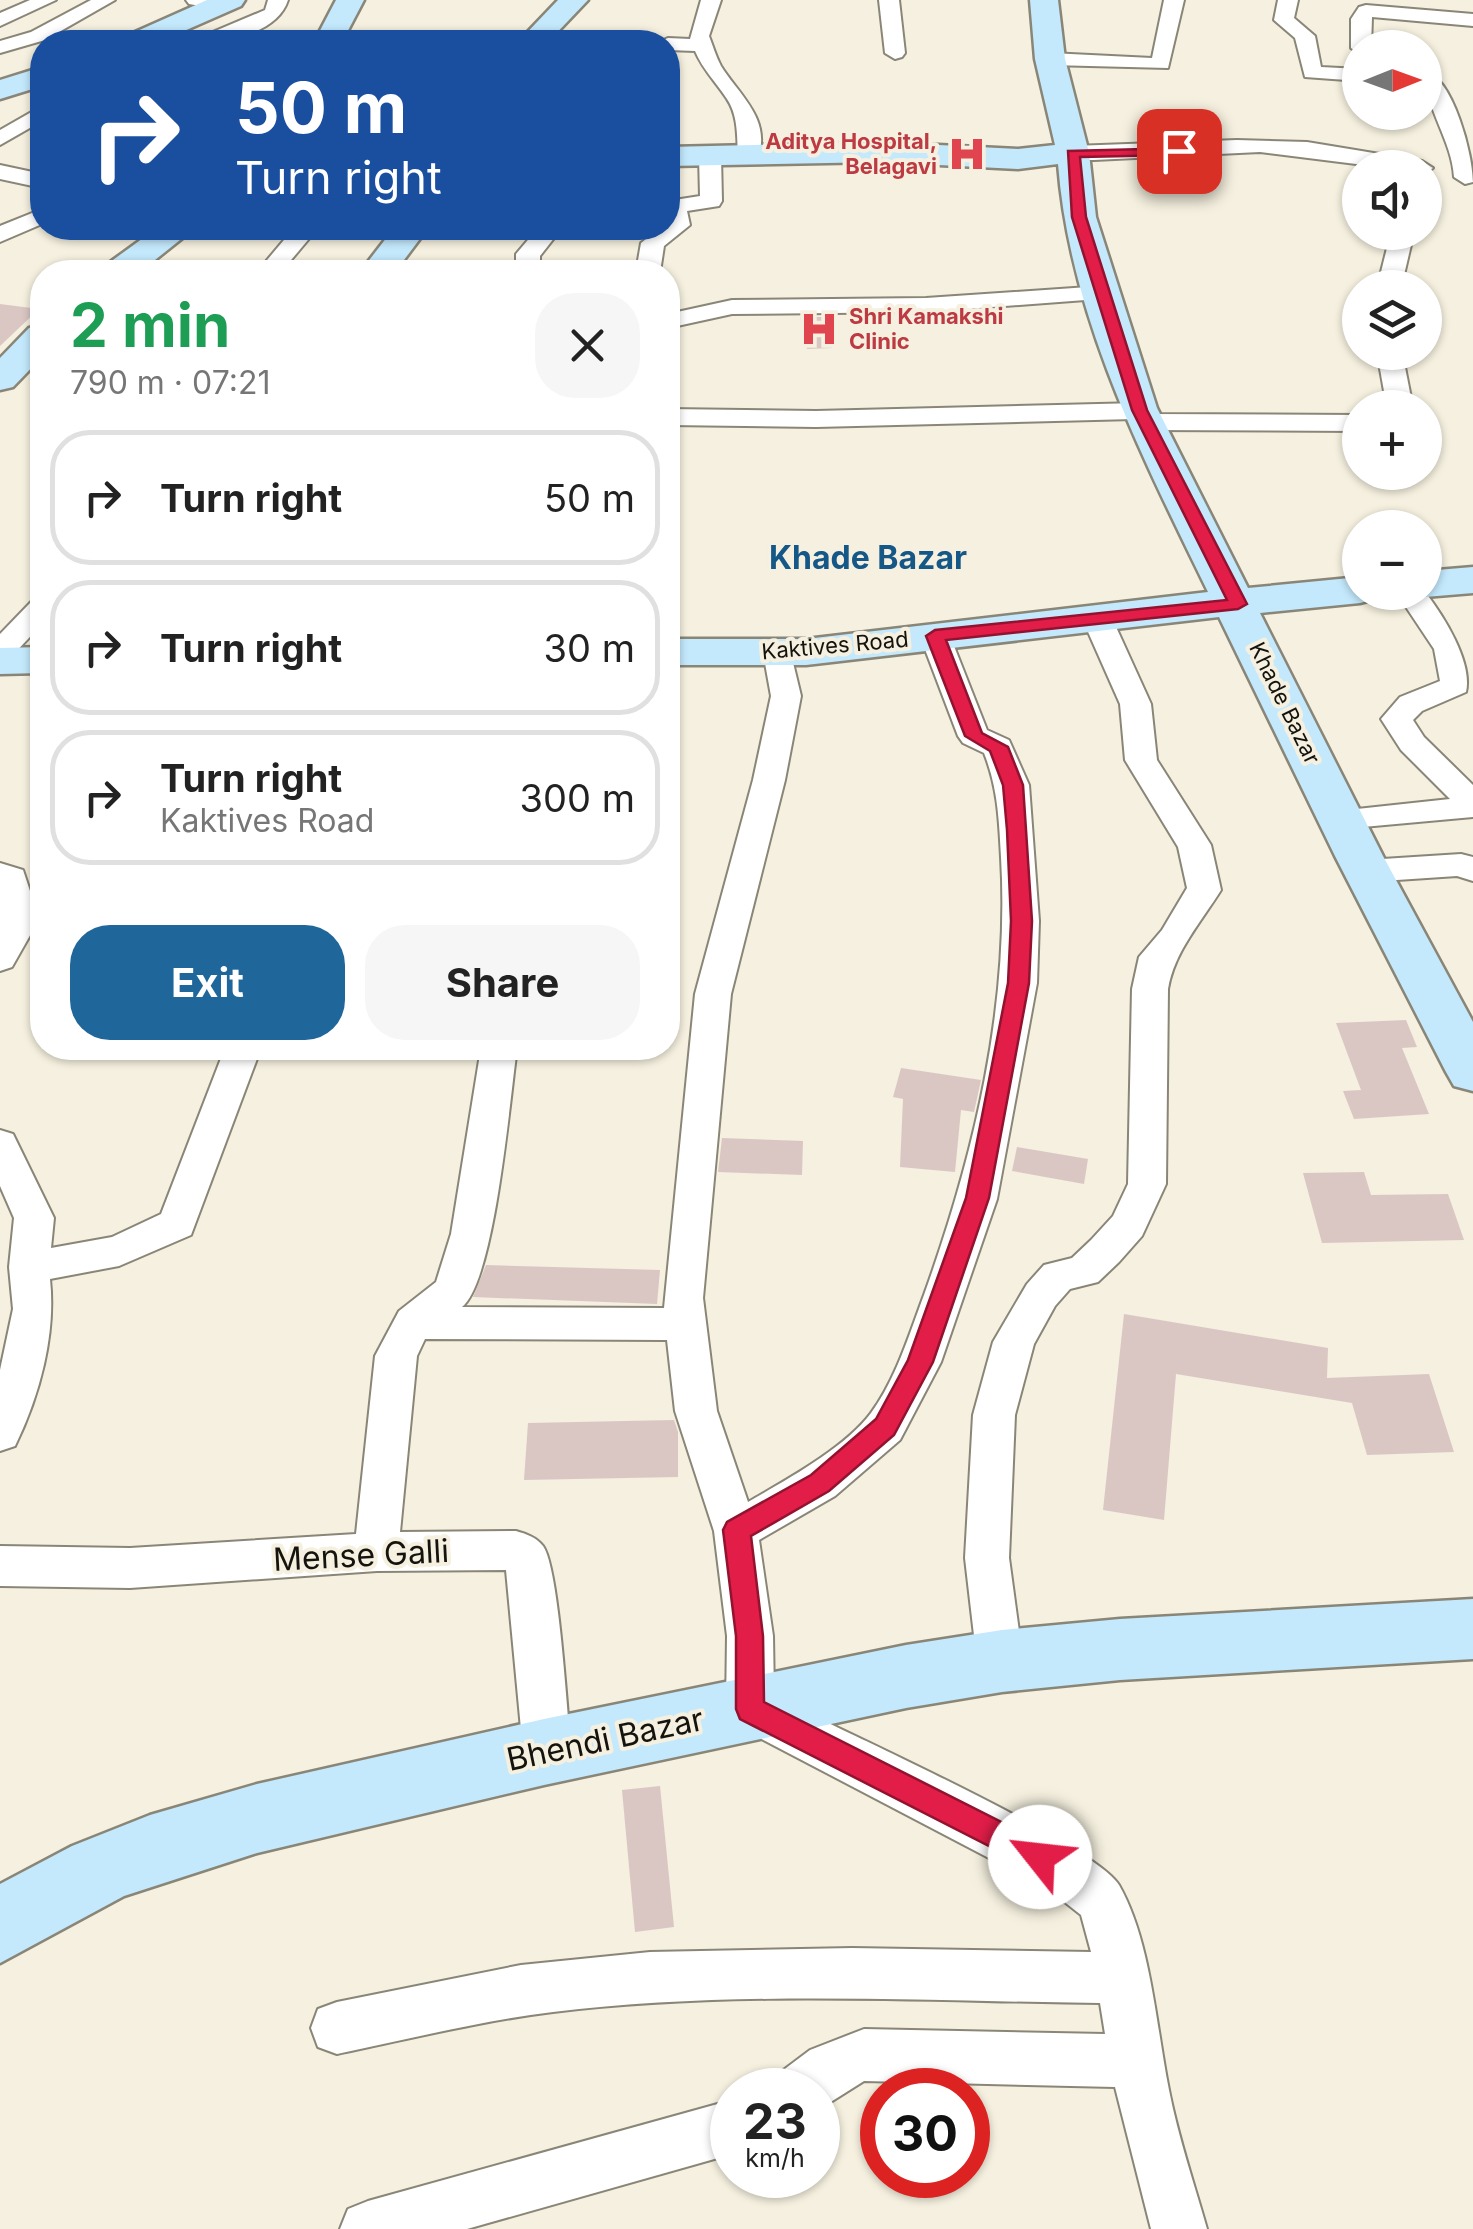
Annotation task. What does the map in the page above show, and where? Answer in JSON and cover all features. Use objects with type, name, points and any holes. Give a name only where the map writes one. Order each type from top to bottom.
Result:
[{"type":"main road","points":[[334,30],[350,0]]},
{"type":"main road","points":[[544,30],[574,0]]},
{"type":"main road","name":"Khade Bazar","points":[[1044,0],[1050,59],[1073,154],[1079,217],[1142,416],[1367,872],[1473,1072]]},
{"type":"main road","points":[[159,30],[216,1]]},
{"type":"main road","points":[[0,90],[30,80]]},
{"type":"main road","points":[[680,157],[879,152],[1018,159],[1073,154]]},
{"type":"main road","points":[[1018,159],[1079,217]]},
{"type":"main road","points":[[131,260],[153,240]]},
{"type":"main road","points":[[387,260],[402,240]]},
{"type":"main road","points":[[0,379],[30,348]]},
{"type":"main road","points":[[1442,583],[1473,580]]},
{"type":"main road","name":"Kaktives Road","points":[[680,652],[778,652],[1342,592]]},
{"type":"main road","points":[[0,661],[30,660]]},
{"type":"main road","name":"Bhendi Bazar","points":[[0,1926],[42,1897],[128,1856],[221,1827],[546,1750],[891,1678],[1000,1662],[1179,1644],[1473,1629]]},
{"type":"street","points":[[0,20],[46,0]]},
{"type":"street","points":[[49,30],[105,0]]},
{"type":"street","points":[[234,30],[274,13],[278,0]]},
{"type":"street","points":[[711,0],[699,36],[712,68],[739,100],[747,123],[748,155]]},
{"type":"street","points":[[889,0],[895,53]]},
{"type":"street","points":[[1050,59],[1161,64],[1174,0]]},
{"type":"street","points":[[1288,0],[1284,20],[1305,36],[1312,74],[1342,75]]},
{"type":"street","points":[[1361,30],[1366,11],[1473,20]]},
{"type":"street","points":[[0,47],[30,38]]},
{"type":"street","points":[[680,44],[704,45]]},
{"type":"street","points":[[1442,106],[1469,177],[1442,172]]},
{"type":"street","points":[[0,138],[30,119]]},
{"type":"street","points":[[1073,154],[1149,154],[1239,145],[1342,151]]},
{"type":"street","points":[[680,205],[710,201],[710,156]]},
{"type":"street","points":[[0,172],[30,178]]},
{"type":"street","points":[[0,235],[30,221]]},
{"type":"street","points":[[279,260],[296,240]]},
{"type":"street","points":[[528,260],[528,254],[543,240]]},
{"type":"street","points":[[680,318],[732,307],[926,305],[1103,294]]},
{"type":"street","points":[[680,417],[1142,416],[1342,422]]},
{"type":"street","points":[[1422,610],[1447,646],[1457,675],[1456,686],[1412,704],[1397,719],[1412,744],[1473,805]]},
{"type":"street","points":[[1000,1662],[987,1558],[994,1415],[1014,1342],[1042,1295],[1058,1276],[1084,1271],[1106,1250],[1128,1225],[1147,1184],[1150,989],[1156,958],[1176,936],[1191,905],[1204,890],[1194,845],[1178,826],[1165,794],[1141,760],[1143,741],[1129,676],[1096,616]]},
{"type":"street","points":[[0,652],[30,620]]},
{"type":"street","points":[[736,1530],[820,1483],[885,1427],[920,1362],[978,1198],[1019,983],[1022,921],[1013,785],[998,747],[974,736],[935,636]]},
{"type":"street","points":[[778,652],[786,696],[769,780],[713,994],[683,1298],[696,1410],[736,1530],[750,1636],[750,1709],[1066,1872],[1099,1898],[1112,1927],[1136,2061],[1179,2229]]},
{"type":"street","points":[[1341,819],[1473,805]]},
{"type":"street","points":[[1367,872],[1462,865],[1473,870]]},
{"type":"street","points":[[0,874],[10,878],[30,911]]},
{"type":"street","points":[[0,959],[30,914]]},
{"type":"street","points":[[29,1267],[119,1252],[177,1224],[238,1060]]},
{"type":"street","points":[[377,1552],[381,1476],[396,1356],[413,1323],[454,1291],[471,1234],[497,1060]]},
{"type":"street","points":[[0,1144],[34,1218],[29,1267],[33,1309],[25,1358],[0,1434]]},
{"type":"street","points":[[413,1323],[686,1324]]},
{"type":"street","name":"Mense Galli","points":[[0,1566],[130,1568],[377,1552],[516,1550],[526,1560],[546,1750]]},
{"type":"street","points":[[337,2028],[580,1983],[757,1974],[1122,1978]]},
{"type":"street","points":[[829,2068],[864,2055],[1136,2061]]},
{"type":"street","points":[[368,2229],[710,2133]]},
{"type":"building","points":[[0,304],[30,308],[30,318],[0,346]]},
{"type":"building","points":[[800,317],[825,317],[832,348],[807,349]]},
{"type":"building","points":[[1406,1020],[1417,1047],[1402,1048],[1429,1114],[1354,1119],[1343,1091],[1361,1090],[1336,1023]]},
{"type":"building","points":[[901,1068],[981,1080],[974,1112],[961,1110],[955,1172],[900,1167],[903,1099],[893,1097]]},
{"type":"building","points":[[722,1138],[803,1141],[802,1175],[718,1172]]},
{"type":"building","points":[[1017,1147],[1088,1159],[1084,1184],[1012,1171]]},
{"type":"building","points":[[1364,1172],[1371,1195],[1448,1194],[1464,1240],[1322,1243],[1303,1173]]},
{"type":"building","points":[[486,1265],[660,1270],[657,1304],[473,1297]]},
{"type":"building","points":[[1124,1314],[1328,1348],[1327,1378],[1429,1374],[1454,1452],[1367,1455],[1352,1403],[1176,1374],[1164,1520],[1103,1510]]},
{"type":"building","points":[[674,1420],[678,1432],[678,1477],[524,1480],[528,1423]]},
{"type":"building","points":[[660,1786],[674,1927],[635,1932],[622,1790]]},
{"type":"place","name":"Aditya Hospital, Belagavi","points":[[967,154]]},
{"type":"place","name":"Shri Kamakshi Clinic","points":[[819,329]]},
{"type":"district","name":"Khade Bazar","points":[[868,557]]},
{"type":"route","points":[[1040,1857],[750,1709],[750,1636],[736,1530],[820,1483],[885,1427],[920,1362],[978,1198],[1019,983],[1022,921],[1013,785],[998,747],[974,736],[935,636],[1238,604],[1140,410],[1079,217],[1073,154],[1179,151]]}]
